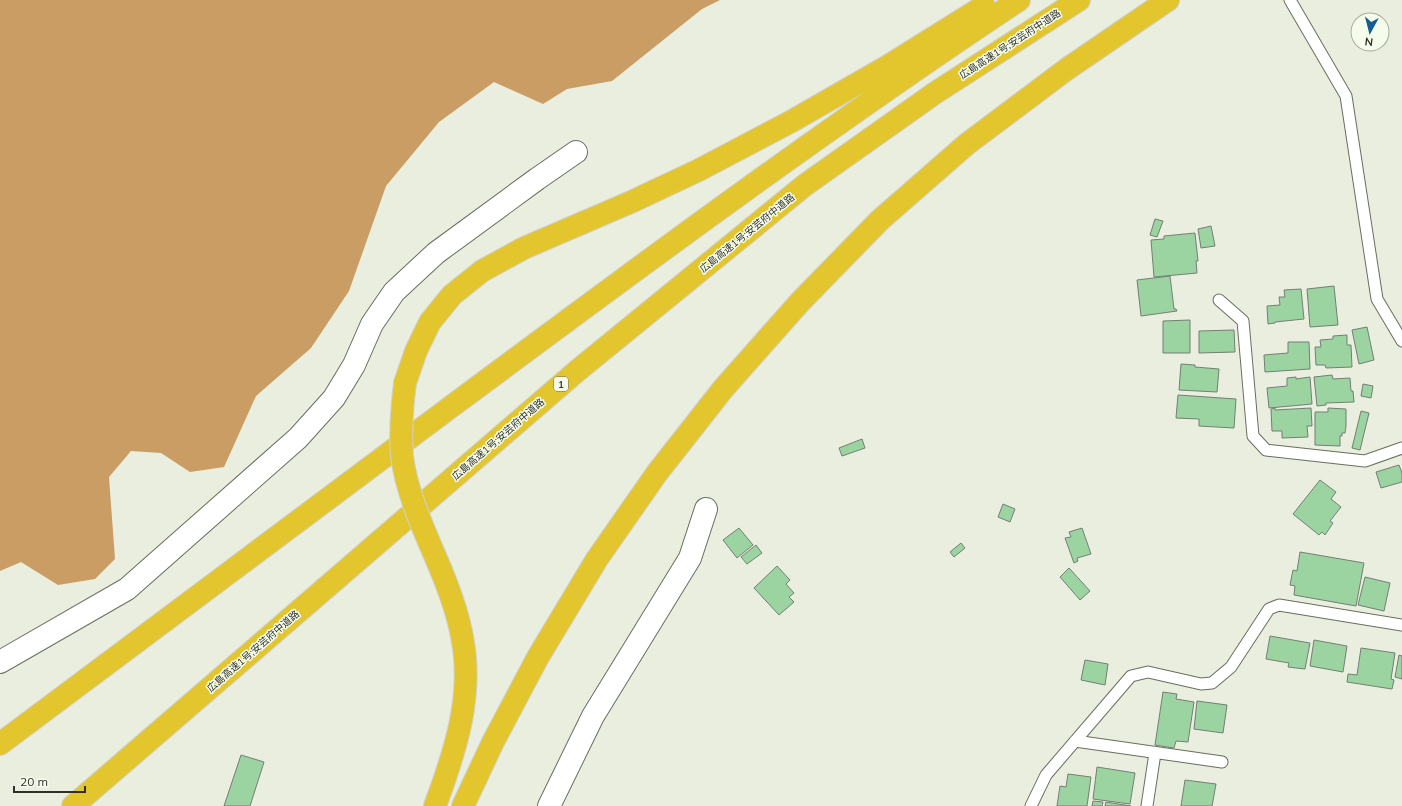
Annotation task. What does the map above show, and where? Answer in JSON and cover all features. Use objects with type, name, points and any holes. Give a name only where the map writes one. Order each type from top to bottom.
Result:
[{"type":"highway","points":[[435,806],[454,755],[463,711],[466,676],[463,638],[454,603],[410,493],[402,457],[401,419],[405,383],[416,351],[430,322],[452,295],[482,271],[524,248],[631,202],[699,170],[785,125],[888,66],[994,0]]},
{"type":"highway","points":[[0,744],[524,352],[784,161],[920,66],[1019,0]]},
{"type":"highway","name":"広島高速1号;安芸府中道路","points":[[73,806],[577,371],[805,186],[935,92],[1079,0]]},
{"type":"highway","points":[[464,806],[493,742],[538,657],[597,559],[657,473],[723,389],[800,302],[880,220],[967,144],[1067,69],[1168,0]]},
{"type":"street","points":[[0,662],[128,589],[298,438],[334,398],[354,365],[372,324],[394,292],[436,253],[576,152]]},
{"type":"street","points":[[549,806],[593,716],[690,558],[706,509]]},
{"type":"lane","points":[[1292,4],[1346,96],[1377,299],[1402,341]]},
{"type":"lane","points":[[1219,300],[1243,321],[1253,436],[1266,450],[1365,461],[1402,448]]},
{"type":"lane","points":[[1031,806],[1046,775],[1131,676],[1148,672],[1201,684],[1212,683],[1231,667],[1269,609],[1279,605],[1402,625]]},
{"type":"lane","points":[[1076,741],[1222,762]]},
{"type":"lane","points":[[1147,806],[1155,753]]},
{"type":"shaded area","points":[[0,0],[720,0],[702,9],[612,81],[567,89],[543,104],[494,82],[439,122],[386,186],[349,291],[311,348],[256,396],[224,467],[190,472],[161,453],[131,451],[109,477],[115,559],[95,579],[58,585],[21,562],[0,571]]},
{"type":"building","points":[[1155,219],[1163,221],[1157,237],[1150,235]]},
{"type":"building","points":[[1211,226],[1215,246],[1201,248],[1198,229]]},
{"type":"building","points":[[1195,233],[1198,261],[1196,261],[1197,273],[1154,277],[1151,240],[1164,239],[1164,236]]},
{"type":"building","points":[[1170,276],[1174,309],[1177,311],[1141,316],[1137,280]]},
{"type":"building","points":[[1334,286],[1338,325],[1310,327],[1307,289]]},
{"type":"building","points":[[1301,289],[1304,319],[1268,324],[1267,306],[1280,305],[1279,297],[1285,297],[1284,290]]},
{"type":"building","points":[[1190,320],[1190,353],[1163,353],[1163,321]]},
{"type":"building","points":[[1367,327],[1374,360],[1359,364],[1352,330]]},
{"type":"building","points":[[1234,330],[1235,352],[1199,353],[1199,331]]},
{"type":"building","points":[[1347,335],[1347,345],[1351,345],[1352,367],[1326,368],[1325,365],[1316,365],[1315,347],[1321,347],[1320,340],[1333,339],[1333,336]]},
{"type":"building","points":[[1288,342],[1309,342],[1310,369],[1265,372],[1264,355],[1288,353]]},
{"type":"building","points":[[1181,364],[1219,369],[1217,392],[1179,390]]},
{"type":"building","points":[[1332,375],[1333,379],[1350,378],[1354,402],[1326,403],[1326,405],[1317,406],[1314,377]]},
{"type":"building","points":[[1296,377],[1296,379],[1310,377],[1312,404],[1269,408],[1267,388],[1287,386],[1287,378]]},
{"type":"building","points":[[1363,384],[1373,386],[1371,398],[1361,396]]},
{"type":"building","points":[[1178,395],[1236,399],[1234,428],[1199,426],[1199,419],[1176,418]]},
{"type":"building","points":[[1275,408],[1275,410],[1311,408],[1312,426],[1307,426],[1308,437],[1282,438],[1282,431],[1272,431],[1271,409]]},
{"type":"building","points":[[1328,408],[1346,409],[1345,433],[1342,433],[1342,436],[1340,436],[1340,446],[1315,445],[1315,412],[1328,412]]},
{"type":"building","points":[[1361,411],[1369,413],[1360,450],[1352,448]]},
{"type":"building","points":[[862,439],[865,448],[842,456],[839,448]]},
{"type":"building","points":[[1399,465],[1402,473],[1402,482],[1381,488],[1376,472]]},
{"type":"building","points":[[1320,480],[1336,492],[1331,499],[1341,507],[1330,521],[1333,523],[1325,535],[1322,532],[1319,535],[1293,514]]},
{"type":"building","points":[[1003,504],[1015,509],[1010,522],[998,517]]},
{"type":"building","points":[[739,528],[753,545],[737,558],[723,540]]},
{"type":"building","points":[[1082,528],[1091,554],[1077,558],[1078,561],[1074,563],[1065,538],[1071,537],[1069,532]]},
{"type":"building","points":[[961,543],[965,548],[954,557],[950,552]]},
{"type":"building","points":[[756,545],[762,553],[747,564],[741,557]]},
{"type":"building","points":[[1300,552],[1364,563],[1356,606],[1294,595],[1295,586],[1290,585],[1293,570],[1297,571]]},
{"type":"building","points":[[777,566],[790,580],[786,584],[794,593],[789,597],[794,602],[779,615],[754,588]]},
{"type":"building","points":[[1069,568],[1090,591],[1080,600],[1060,577]]},
{"type":"building","points":[[1365,577],[1390,583],[1384,611],[1358,605]]},
{"type":"building","points":[[1270,636],[1310,643],[1305,669],[1288,667],[1289,663],[1266,659]]},
{"type":"building","points":[[1314,640],[1347,646],[1343,672],[1310,666]]},
{"type":"building","points":[[1361,648],[1395,653],[1391,679],[1394,680],[1392,689],[1347,682],[1348,674],[1357,675]]},
{"type":"building","points":[[1399,655],[1402,656],[1402,679],[1395,677]]},
{"type":"building","points":[[1085,660],[1108,664],[1105,685],[1081,680]]},
{"type":"building","points":[[1163,692],[1177,694],[1176,699],[1194,702],[1188,742],[1176,741],[1174,748],[1155,745]]},
{"type":"building","points":[[1197,701],[1227,705],[1223,733],[1194,729]]},
{"type":"building","points":[[241,755],[264,762],[250,806],[224,806]]},
{"type":"building","points":[[1097,767],[1135,773],[1130,804],[1093,799]]},
{"type":"building","points":[[1068,774],[1091,777],[1087,806],[1057,806],[1060,786],[1066,787]]},
{"type":"building","points":[[1185,780],[1216,784],[1212,806],[1181,806]]},
{"type":"building","points":[[1093,801],[1103,802],[1102,806],[1092,806]]},
{"type":"building","points":[[1106,802],[1131,806],[1105,806]]}]
